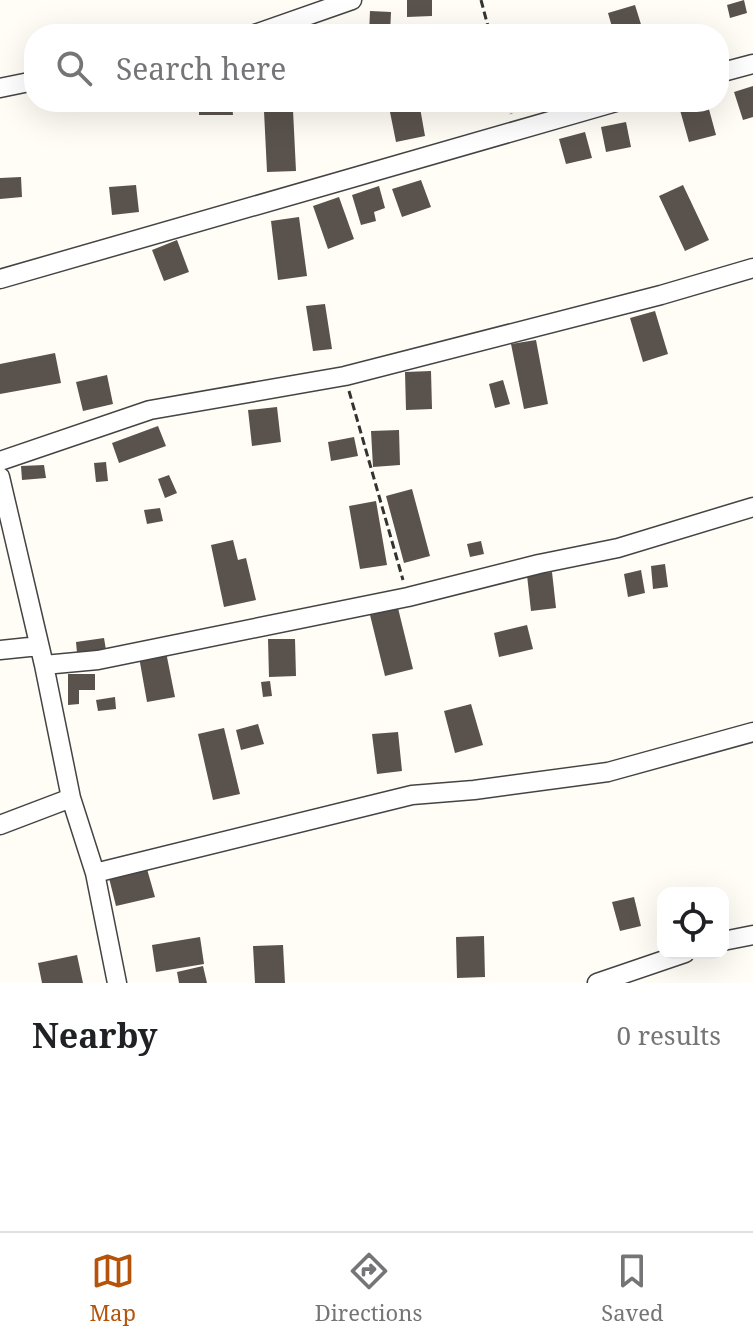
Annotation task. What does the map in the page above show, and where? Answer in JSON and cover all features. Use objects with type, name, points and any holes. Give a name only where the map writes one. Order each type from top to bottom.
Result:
[{"type":"street","points":[[284,24],[352,0]]},
{"type":"street","points":[[729,70],[753,64]]},
{"type":"street","points":[[0,88],[24,83]]},
{"type":"street","points":[[0,279],[581,112]]},
{"type":"street","points":[[0,461],[150,410],[345,376],[661,295],[753,268]]},
{"type":"street","points":[[0,477],[71,798],[95,873],[117,983]]},
{"type":"street","points":[[44,665],[98,660],[408,597],[618,548],[753,507]]},
{"type":"street","points":[[0,650],[39,646]]},
{"type":"street","points":[[95,873],[412,795],[487,789],[608,772],[753,732]]},
{"type":"street","points":[[0,825],[71,798]]},
{"type":"street","points":[[729,940],[753,935]]},
{"type":"street","points":[[597,983],[667,959]]},
{"type":"path","points":[[481,0],[487,24]]},
{"type":"path","points":[[345,376],[408,597]]},
{"type":"building","points":[[407,0],[432,0],[432,16],[407,17]]},
{"type":"building","points":[[744,0],[747,13],[730,18],[727,5]]},
{"type":"building","points":[[635,5],[641,24],[611,24],[608,13]]},
{"type":"building","points":[[370,11],[391,12],[390,24],[369,24]]},
{"type":"building","points":[[753,86],[753,117],[743,120],[734,92]]},
{"type":"building","points":[[199,112],[233,112],[233,115],[199,115]]},
{"type":"building","points":[[264,112],[293,112],[296,171],[267,172]]},
{"type":"building","points":[[390,112],[421,112],[425,136],[396,142]]},
{"type":"building","points":[[681,112],[710,112],[716,135],[689,142]]},
{"type":"building","points":[[626,122],[631,147],[606,152],[601,127]]},
{"type":"building","points":[[585,132],[592,158],[566,164],[559,139]]},
{"type":"building","points":[[21,177],[22,197],[0,199],[0,178]]},
{"type":"building","points":[[421,180],[431,207],[402,217],[392,189]]},
{"type":"building","points":[[136,185],[139,212],[112,215],[109,187]]},
{"type":"building","points":[[683,185],[709,240],[685,251],[659,196]]},
{"type":"building","points":[[379,186],[385,208],[374,212],[376,221],[361,225],[352,195]]},
{"type":"building","points":[[339,197],[354,239],[328,249],[313,206]]},
{"type":"building","points":[[299,217],[307,276],[278,280],[271,221]]},
{"type":"building","points":[[177,240],[189,272],[164,281],[152,250]]},
{"type":"building","points":[[325,304],[332,349],[313,351],[306,306]]},
{"type":"building","points":[[655,311],[668,354],[643,362],[630,318]]},
{"type":"building","points":[[536,340],[548,404],[524,409],[511,344]]},
{"type":"building","points":[[55,353],[61,383],[0,394],[0,364]]},
{"type":"building","points":[[431,371],[432,409],[406,410],[405,372]]},
{"type":"building","points":[[107,375],[113,404],[83,411],[76,382]]},
{"type":"building","points":[[503,380],[510,404],[495,408],[489,384]]},
{"type":"building","points":[[277,407],[281,442],[252,446],[248,410]]},
{"type":"building","points":[[158,426],[166,446],[119,463],[112,443]]},
{"type":"building","points":[[399,430],[400,465],[373,467],[371,431]]},
{"type":"building","points":[[354,437],[358,456],[331,461],[328,442]]},
{"type":"building","points":[[106,462],[108,481],[96,482],[94,463]]},
{"type":"building","points":[[44,465],[46,478],[22,480],[21,466]]},
{"type":"building","points":[[169,475],[177,493],[165,498],[158,479]]},
{"type":"building","points":[[412,489],[430,556],[404,563],[386,496]]},
{"type":"building","points":[[376,501],[387,565],[360,569],[349,506]]},
{"type":"building","points":[[160,508],[163,521],[147,524],[144,510]]},
{"type":"building","points":[[233,540],[238,560],[246,558],[256,600],[224,607],[211,545]]},
{"type":"building","points":[[481,541],[484,554],[470,557],[467,544]]},
{"type":"building","points":[[665,564],[668,587],[653,589],[651,566]]},
{"type":"building","points":[[641,570],[645,593],[628,597],[624,574]]},
{"type":"building","points":[[552,572],[556,608],[531,611],[527,575]]},
{"type":"building","points":[[398,608],[413,669],[385,676],[370,615]]},
{"type":"building","points":[[527,625],[533,649],[499,657],[494,633]]},
{"type":"building","points":[[104,638],[106,650],[77,653],[76,642]]},
{"type":"building","points":[[268,639],[295,639],[296,676],[269,677]]},
{"type":"building","points":[[166,652],[175,697],[147,702],[139,657]]},
{"type":"building","points":[[68,674],[95,674],[95,690],[79,690],[79,704],[68,705]]},
{"type":"building","points":[[270,681],[272,696],[263,697],[261,682]]},
{"type":"building","points":[[115,697],[116,709],[98,711],[96,700]]},
{"type":"building","points":[[471,704],[483,745],[455,753],[444,711]]},
{"type":"building","points":[[258,724],[264,744],[241,750],[236,730]]},
{"type":"building","points":[[224,728],[240,794],[213,800],[198,734]]},
{"type":"building","points":[[398,732],[402,771],[377,774],[372,734]]},
{"type":"building","points":[[147,869],[155,897],[116,906],[109,878]]},
{"type":"building","points":[[634,897],[641,926],[620,931],[612,902]]},
{"type":"building","points":[[484,936],[485,977],[457,978],[456,937]]},
{"type":"building","points":[[200,937],[204,964],[156,972],[152,945]]},
{"type":"building","points":[[283,945],[285,983],[255,983],[253,946]]},
{"type":"building","points":[[77,955],[83,983],[42,983],[38,963]]},
{"type":"building","points":[[203,966],[207,983],[179,983],[177,972]]}]
